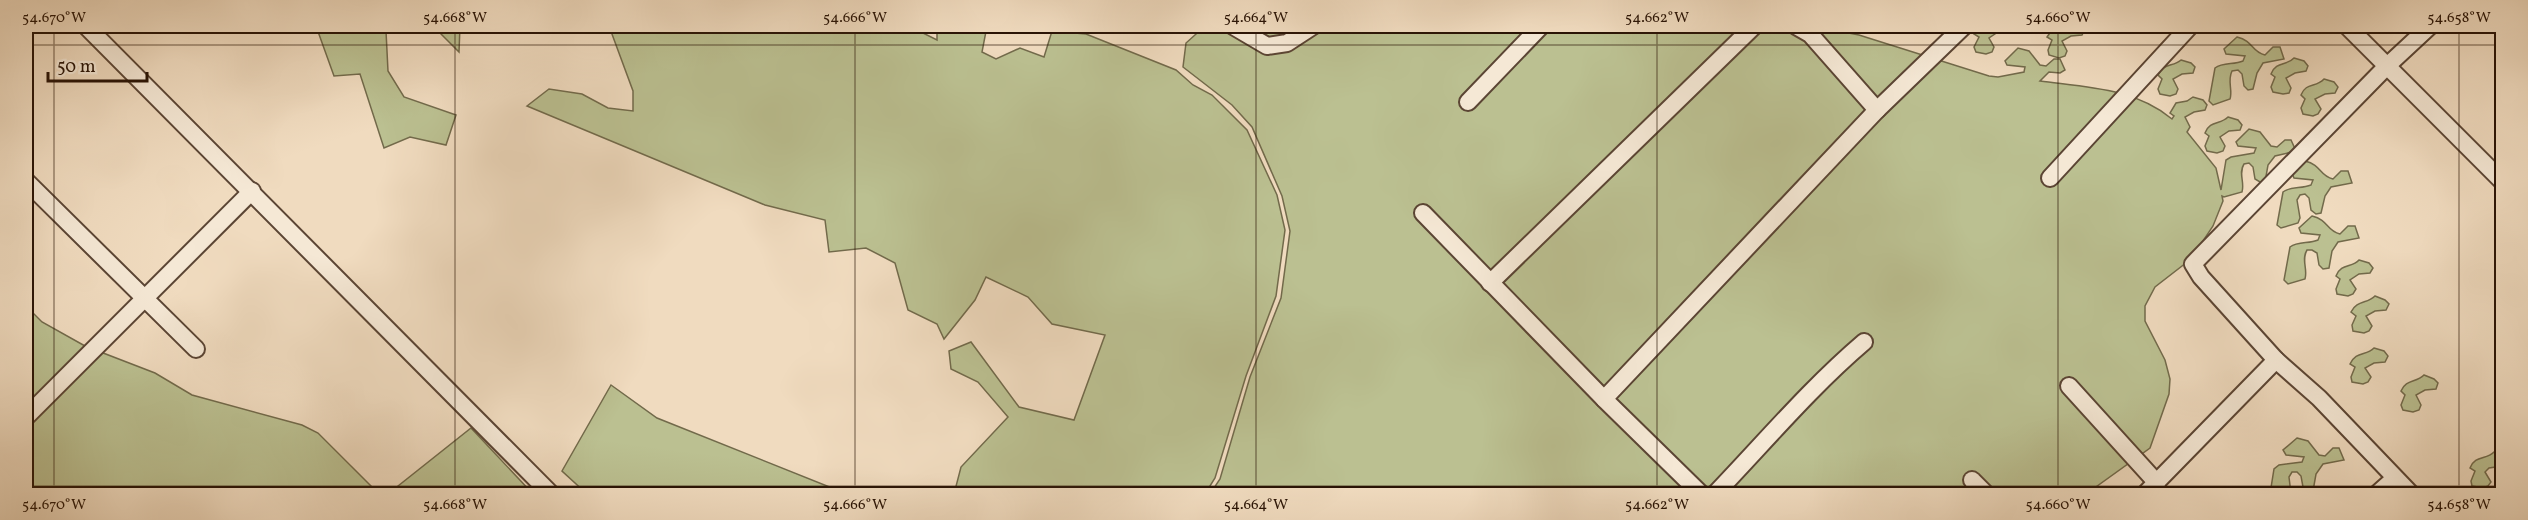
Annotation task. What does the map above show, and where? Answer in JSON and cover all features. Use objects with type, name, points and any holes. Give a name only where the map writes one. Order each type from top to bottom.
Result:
[{"type":"street","points":[[86,26],[551,495]]},
{"type":"street","points":[[1233,26],[1266,46],[1287,43],[1313,26]]},
{"type":"street","points":[[1468,102],[1541,26]]},
{"type":"street","points":[[1490,283],[1754,26]]},
{"type":"street","points":[[1796,26],[1810,34],[1877,110]]},
{"type":"street","points":[[1604,399],[1877,110],[1964,26]]},
{"type":"street","points":[[2050,178],[2190,26]]},
{"type":"street","points":[[2347,26],[2502,181]]},
{"type":"street","points":[[2411,495],[2319,398],[2276,360],[2201,277],[2193,264],[2387,66],[2430,26]]},
{"type":"street","points":[[26,181],[196,349]]},
{"type":"street","points":[[26,417],[252,191]]},
{"type":"street","points":[[1423,213],[1701,495]]},
{"type":"street","points":[[1715,495],[1793,413],[1810,390],[1864,342]]},
{"type":"street","points":[[2145,495],[2276,360]]},
{"type":"street","points":[[2069,386],[2157,483]]},
{"type":"street","points":[[2377,495],[2395,478]]},
{"type":"street","points":[[1972,480],[1986,495]]},
{"type":"green space","points":[[316,26],[381,26],[386,31],[388,71],[404,97],[456,115],[446,145],[410,137],[384,148],[360,74],[334,76]]},
{"type":"green space","points":[[442,26],[460,26],[459,52],[441,34]]},
{"type":"green space","points":[[609,26],[909,26],[937,40],[937,26],[987,26],[982,52],[996,59],[1020,48],[1044,57],[1052,31],[1086,34],[1176,70],[1193,85],[1212,95],[1247,130],[1277,195],[1285,230],[1276,296],[1246,376],[1215,478],[1205,494],[954,494],[961,467],[1008,417],[978,382],[951,369],[949,351],[971,342],[1019,407],[1074,420],[1105,335],[1052,324],[1028,297],[986,277],[975,300],[944,339],[937,324],[908,310],[895,263],[866,248],[829,252],[825,220],[765,205],[527,106],[549,89],[582,94],[608,108],[633,111],[633,91]]},
{"type":"green space","points":[[1205,26],[1813,26],[1859,35],[1998,77],[2024,72],[2025,67],[2007,65],[2005,61],[2018,48],[2029,51],[2040,65],[2046,66],[2054,59],[2060,59],[2065,70],[2060,73],[2049,72],[2040,81],[2092,87],[2126,95],[2158,109],[2172,119],[2174,116],[2170,113],[2176,103],[2193,97],[2203,100],[2207,105],[2205,110],[2185,117],[2190,127],[2187,132],[2216,168],[2221,190],[2226,160],[2254,153],[2256,148],[2238,146],[2236,142],[2249,129],[2260,132],[2271,146],[2277,147],[2285,140],[2291,140],[2296,151],[2275,156],[2268,165],[2265,182],[2255,179],[2253,167],[2249,163],[2244,164],[2242,192],[2222,196],[2223,201],[2213,226],[2191,259],[2155,287],[2145,306],[2145,321],[2165,360],[2170,379],[2169,394],[2150,448],[2086,494],[1210,494],[1220,479],[1250,377],[1281,298],[1290,231],[1282,196],[1252,127],[1232,105],[1183,67],[1186,43]]},
{"type":"green space","points":[[1979,26],[2012,26],[2009,31],[1998,32],[1989,38],[1994,47],[1992,52],[1986,54],[1976,52],[1974,47],[1979,37],[1974,34]]},
{"type":"green space","points":[[2082,26],[2085,29],[2082,35],[2071,36],[2062,41],[2067,51],[2065,56],[2059,58],[2049,55],[2048,50],[2052,40],[2047,37],[2054,27]]},
{"type":"green space","points":[[2237,37],[2247,41],[2260,54],[2265,55],[2273,47],[2280,47],[2284,59],[2263,63],[2257,73],[2253,89],[2248,90],[2244,86],[2242,74],[2238,70],[2232,71],[2230,99],[2213,105],[2209,101],[2215,68],[2243,61],[2245,56],[2226,54],[2224,49]]},
{"type":"green space","points":[[2294,58],[2304,61],[2308,66],[2306,71],[2286,78],[2291,88],[2289,93],[2273,92],[2271,87],[2275,77],[2271,74],[2273,70]]},
{"type":"green space","points":[[2181,60],[2195,67],[2193,73],[2182,74],[2173,79],[2178,89],[2176,94],[2170,96],[2160,94],[2158,89],[2162,79],[2158,75],[2160,71]]},
{"type":"green space","points":[[2324,79],[2334,82],[2338,87],[2335,93],[2325,94],[2315,99],[2321,109],[2318,114],[2313,116],[2303,114],[2301,108],[2305,99],[2301,95],[2303,91]]},
{"type":"green space","points":[[2228,117],[2238,120],[2242,125],[2240,130],[2229,131],[2220,137],[2225,146],[2223,151],[2217,153],[2207,151],[2205,146],[2209,136],[2205,133],[2207,129],[2212,124]]},
{"type":"green space","points":[[2305,161],[2315,165],[2328,178],[2333,179],[2341,171],[2348,171],[2352,183],[2331,187],[2325,196],[2321,213],[2316,214],[2311,210],[2309,198],[2305,194],[2300,195],[2297,200],[2300,218],[2298,223],[2281,228],[2277,225],[2283,192],[2311,185],[2313,180],[2294,178],[2292,173]]},
{"type":"green space","points":[[2312,216],[2322,220],[2335,233],[2340,234],[2348,226],[2355,226],[2359,238],[2338,242],[2332,251],[2329,268],[2323,269],[2319,265],[2317,253],[2307,250],[2305,279],[2288,284],[2284,280],[2290,247],[2318,240],[2320,235],[2301,233],[2299,228]]},
{"type":"green space","points":[[2359,260],[2369,263],[2373,268],[2370,273],[2359,274],[2350,280],[2356,289],[2353,294],[2348,296],[2337,294],[2336,289],[2340,279],[2336,276],[2338,272]]},
{"type":"green space","points":[[2375,296],[2389,304],[2386,310],[2375,311],[2366,316],[2372,326],[2369,331],[2364,333],[2353,331],[2352,325],[2356,316],[2351,312],[2353,308]]},
{"type":"green space","points":[[26,306],[42,322],[85,346],[155,373],[192,395],[302,425],[318,433],[379,494],[26,494]]},
{"type":"green space","points":[[2374,348],[2384,351],[2388,356],[2385,362],[2374,363],[2365,368],[2371,377],[2368,382],[2363,384],[2352,382],[2351,377],[2355,367],[2350,364],[2352,360]]},
{"type":"green space","points":[[2424,375],[2438,383],[2436,389],[2425,390],[2416,395],[2421,405],[2419,410],[2413,412],[2403,410],[2401,405],[2405,395],[2401,391],[2403,387]]},
{"type":"green space","points":[[611,385],[657,418],[847,494],[587,494],[562,471]]},
{"type":"green space","points":[[471,428],[533,494],[388,494]]},
{"type":"green space","points":[[2297,438],[2308,441],[2319,455],[2325,456],[2333,448],[2339,448],[2344,460],[2323,464],[2316,474],[2313,491],[2308,491],[2303,487],[2301,476],[2297,472],[2292,472],[2289,477],[2291,494],[2270,494],[2274,469],[2279,465],[2302,462],[2304,457],[2286,455],[2283,450]]},
{"type":"green space","points":[[2494,452],[2502,454],[2502,466],[2489,468],[2485,472],[2491,482],[2488,486],[2483,488],[2472,486],[2471,481],[2475,471],[2470,468],[2472,464]]}]
